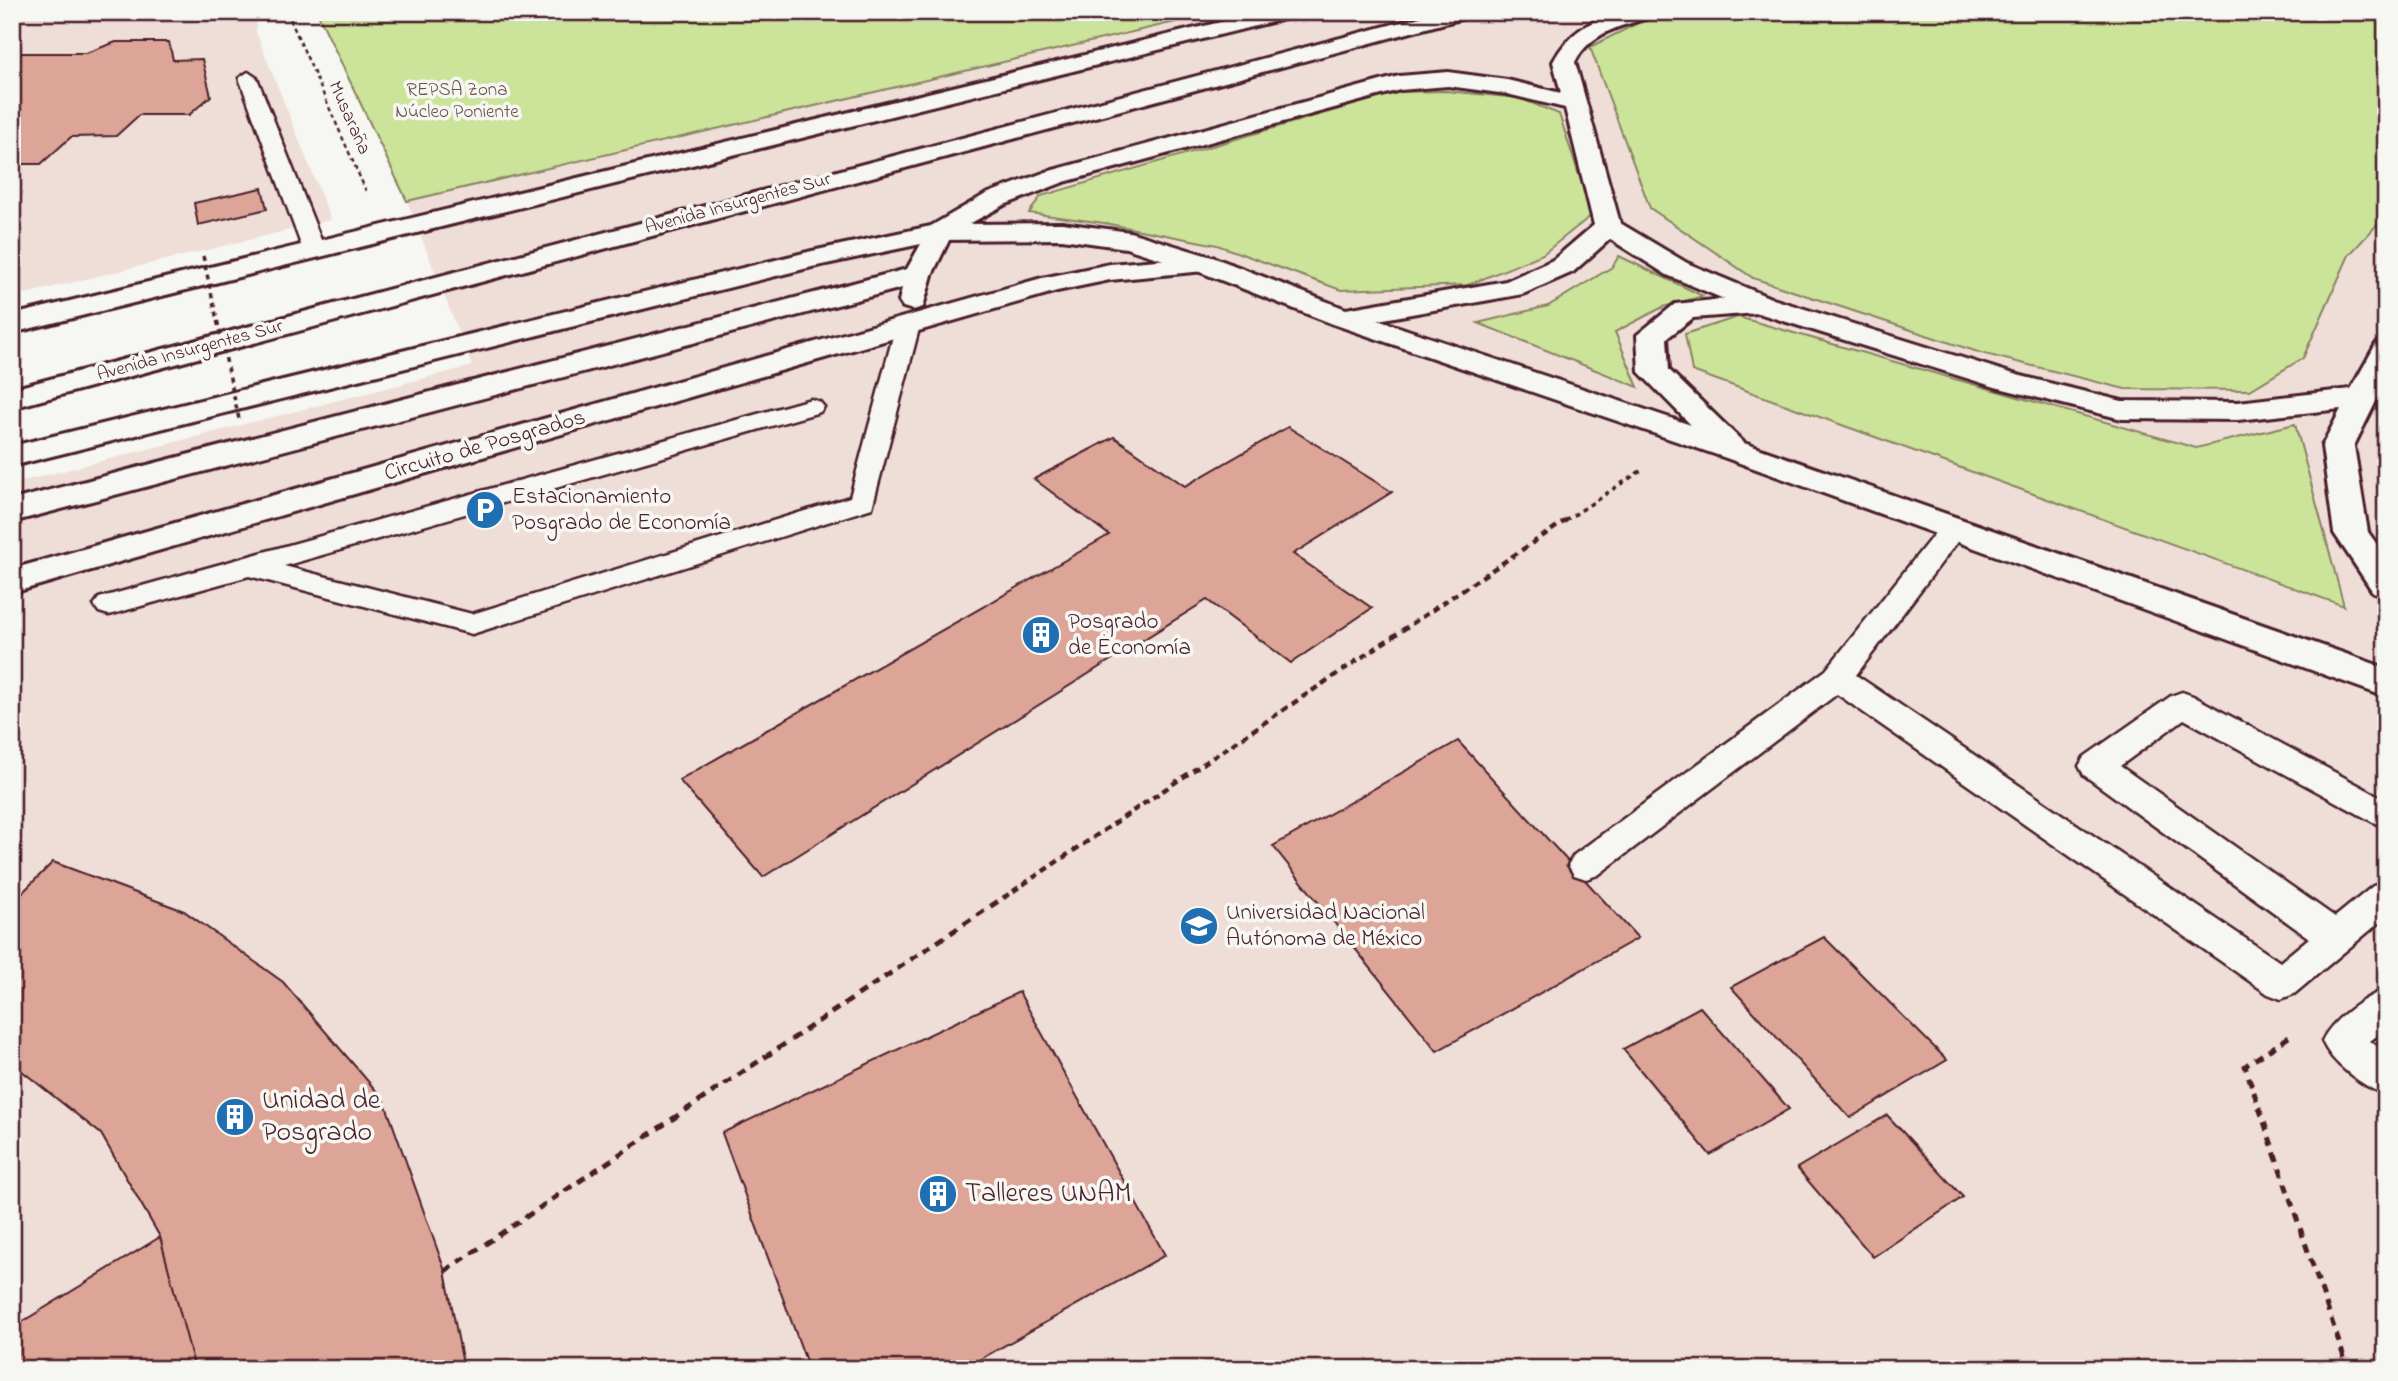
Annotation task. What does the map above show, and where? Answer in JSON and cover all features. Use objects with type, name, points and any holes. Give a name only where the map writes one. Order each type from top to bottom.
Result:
[{"type":"street","points":[[12,324],[1289,12]]},
{"type":"street","name":"Avenida Insurgentes Sur","points":[[12,399],[1464,12]]},
{"type":"street","points":[[1647,12],[1604,24],[1571,43],[1564,62],[1608,227],[1677,269],[1763,305],[2006,381],[2122,410],[2238,411],[2364,397]]},
{"type":"street","points":[[908,325],[918,275],[940,232],[965,213],[985,203],[1055,177],[1399,83],[1448,79],[1507,87],[1573,103]]},
{"type":"street","points":[[1343,318],[1513,288],[1563,266],[1608,227]]},
{"type":"street","points":[[12,456],[812,259],[940,232],[1076,233],[1130,240],[1205,264],[1343,318],[1692,436],[2386,683]]},
{"type":"street","name":"Circuito de Posgrados","points":[[12,581],[1052,284],[1110,272],[1205,264]]},
{"type":"street","points":[[12,511],[918,275]]},
{"type":"street","points":[[1737,452],[1654,372],[1652,335],[1685,310],[1763,305]]},
{"type":"street","points":[[2386,350],[2338,446],[2351,533],[2386,584]]},
{"type":"lane","points":[[248,78],[314,250]]},
{"type":"lane","points":[[249,566],[472,624],[862,502],[908,325]]},
{"type":"lane","points":[[109,605],[811,407]]},
{"type":"lane","points":[[1586,865],[1838,678],[1953,529]]},
{"type":"lane","points":[[1838,678],[2281,983],[2386,896]]},
{"type":"lane","points":[[2336,937],[2096,766],[2182,704],[2386,816]]},
{"type":"lane","points":[[2386,1006],[2341,1041],[2386,1077]]},
{"type":"path","name":"Musaraña","points":[[287,12],[377,215],[374,236]]},
{"type":"path","points":[[203,256],[239,418]]},
{"type":"path","points":[[445,1271],[1692,436]]},
{"type":"path","points":[[2299,1030],[2245,1066],[2348,1369]]},
{"type":"shaded area","points":[[12,12],[257,12],[256,32],[331,220],[12,297]]},
{"type":"shaded area","name":"Universidad Nacional Autónoma de México","points":[[317,12],[2386,12],[2386,1369],[12,1369],[12,484],[472,366],[407,201]]},
{"type":"green space","name":"REPSA Zona Núcleo Poniente","points":[[317,12],[1218,12],[407,201]]},
{"type":"green space","points":[[1670,12],[2386,12],[2386,215],[2349,255],[2303,358],[2250,390],[2125,389],[1981,353],[1753,278],[1650,208],[1590,47],[1646,19]]},
{"type":"green space","points":[[1446,91],[1519,98],[1559,114],[1592,215],[1543,254],[1468,285],[1341,290],[1217,245],[1104,223],[1029,213],[1041,196],[1397,92]]},
{"type":"green space","points":[[1619,256],[1703,296],[1663,307],[1615,332],[1638,387],[1478,323],[1548,306],[1612,267]]},
{"type":"green space","points":[[1738,317],[2196,448],[2295,424],[2344,606],[1692,371],[1685,334]]},
{"type":"building","points":[[116,42],[169,42],[173,60],[202,59],[211,96],[189,115],[139,115],[116,136],[71,137],[41,164],[12,164],[12,53],[86,53]]},
{"type":"building","points":[[262,188],[267,209],[198,225],[194,203]]},
{"type":"building","name":"Posgrado de Economía","points":[[1288,427],[1392,492],[1293,554],[1372,608],[1291,663],[1207,600],[763,877],[679,780],[1109,535],[1034,479],[1114,437],[1185,486]]},
{"type":"building","points":[[1458,741],[1638,938],[1437,1051],[1273,846]]},
{"type":"building","name":"Unidad de Posgrado","points":[[53,862],[184,911],[283,982],[384,1100],[445,1271],[464,1369],[195,1369],[160,1237],[101,1134],[12,1063],[12,896],[18,897]]},
{"type":"building","points":[[1824,937],[1947,1060],[1850,1118],[1731,987]]},
{"type":"building","name":"Talleres UNAM","points":[[1019,992],[1165,1255],[963,1369],[809,1369],[722,1133]]},
{"type":"building","points":[[1700,1007],[1789,1109],[1710,1155],[1623,1049]]},
{"type":"building","points":[[1887,1115],[1963,1197],[1873,1257],[1797,1168]]},
{"type":"building","points":[[160,1237],[195,1369],[14,1369],[12,1328]]},
{"type":"place","name":"Estacionamiento Posgrado de Economía","points":[[485,510]]},
{"type":"place","name":"Posgrado de Economía","points":[[1041,635]]},
{"type":"place","name":"Universidad Nacional Autónoma de México","points":[[1199,926]]},
{"type":"place","name":"Unidad de Posgrado","points":[[235,1117]]},
{"type":"place","name":"Talleres UNAM","points":[[938,1194]]}]
